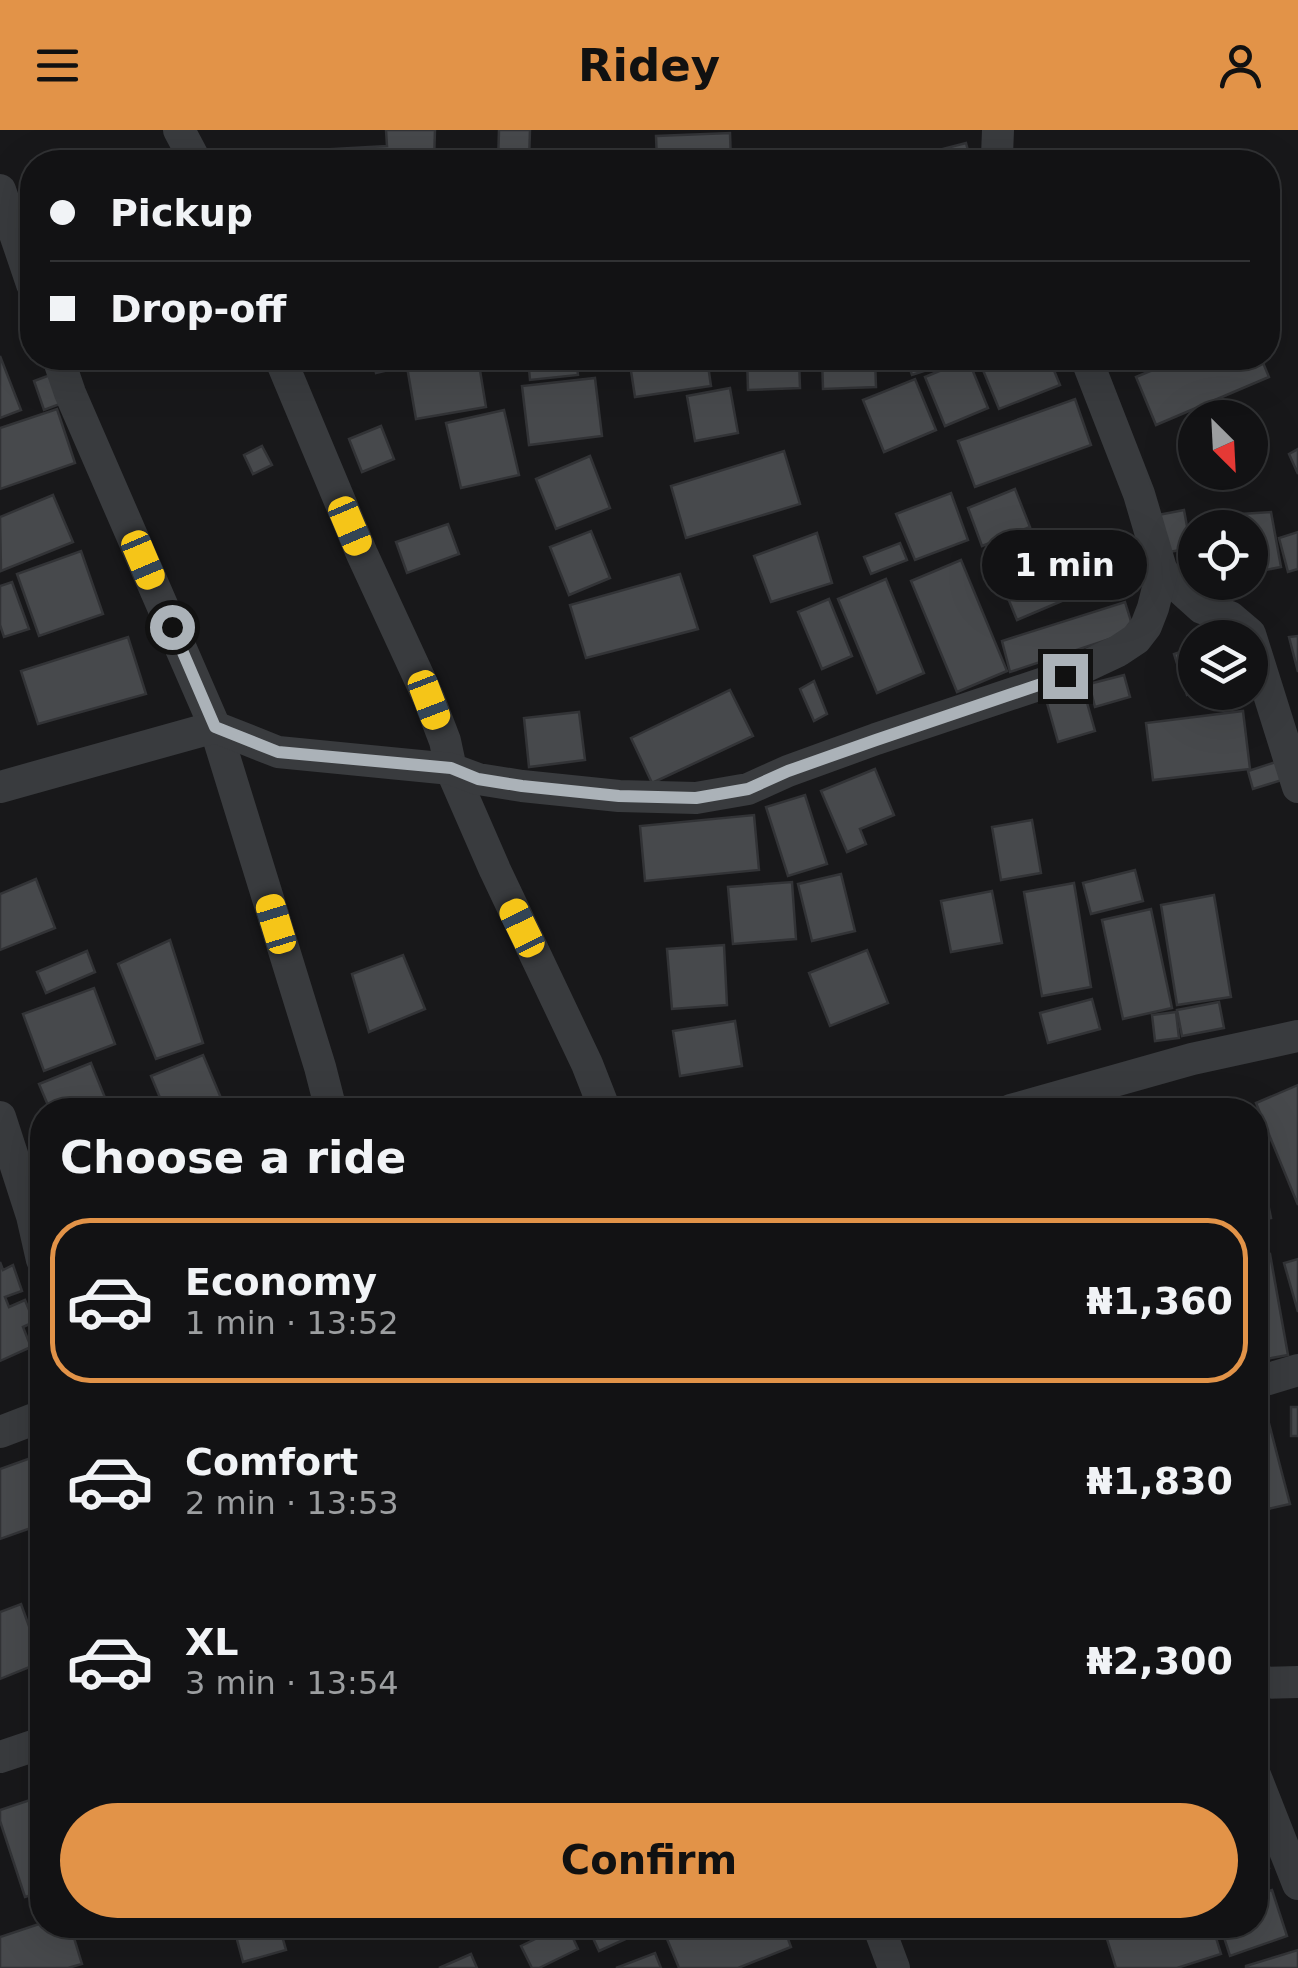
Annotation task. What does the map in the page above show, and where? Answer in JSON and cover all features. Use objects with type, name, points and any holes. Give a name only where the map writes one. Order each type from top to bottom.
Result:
[{"type":"street","points":[[0,190],[20,249]]},
{"type":"street","points":[[62,370],[215,727],[329,1098]]},
{"type":"street","points":[[285,370],[355,538],[429,700],[451,768],[495,870],[600,1098]]},
{"type":"street","points":[[1091,370],[1138,494],[1162,572],[1202,608],[1230,617],[1250,634],[1298,788]]},
{"type":"street","points":[[0,787],[215,727],[278,752],[451,768],[478,779],[522,786],[619,796],[696,798],[748,789],[858,746],[1065,676],[1118,651],[1136,639],[1146,626],[1162,572]]},
{"type":"street","points":[[1056,1098],[1192,1059],[1298,1036]]},
{"type":"street","points":[[0,1117],[30,1210]]},
{"type":"street","points":[[1268,1379],[1298,1370]]},
{"type":"street","points":[[0,1432],[30,1421]]},
{"type":"street","points":[[1268,1683],[1298,1682]]},
{"type":"street","points":[[0,1757],[30,1746]]},
{"type":"street","points":[[1268,1808],[1298,1884]]},
{"type":"street","points":[[883,1938],[894,1968]]},
{"type":"building","points":[[386,130],[435,130],[434,150],[317,150],[387,146]]},
{"type":"building","points":[[499,130],[530,130],[529,150],[498,150]]},
{"type":"building","points":[[730,133],[731,150],[657,150],[656,136]]},
{"type":"building","points":[[966,143],[968,150],[939,150]]},
{"type":"building","points":[[0,356],[21,410],[0,418]]},
{"type":"building","points":[[408,370],[480,370],[486,407],[416,419]]},
{"type":"building","points":[[529,370],[577,370],[578,375],[530,380]]},
{"type":"building","points":[[631,370],[709,370],[711,386],[635,397]]},
{"type":"building","points":[[747,370],[799,370],[800,388],[748,390]]},
{"type":"building","points":[[822,370],[875,370],[876,387],[823,389]]},
{"type":"building","points":[[942,370],[972,370],[988,408],[945,426],[925,377]]},
{"type":"building","points":[[983,370],[1054,370],[1060,385],[999,409]]},
{"type":"building","points":[[1153,370],[1266,370],[1269,377],[1215,400],[1178,400],[1178,416],[1156,425],[1136,377]]},
{"type":"building","points":[[58,372],[68,401],[44,410],[34,381]]},
{"type":"building","points":[[595,378],[602,436],[529,445],[522,386]]},
{"type":"building","points":[[915,379],[936,430],[884,452],[863,400]]},
{"type":"building","points":[[730,388],[738,433],[695,441],[687,396]]},
{"type":"building","points":[[1075,399],[1091,445],[975,487],[958,441]]},
{"type":"building","points":[[57,409],[75,463],[0,489],[0,428]]},
{"type":"building","points":[[504,410],[519,475],[461,488],[446,423]]},
{"type":"building","points":[[381,426],[394,459],[362,472],[349,439]]},
{"type":"building","points":[[262,446],[272,465],[253,474],[244,455]]},
{"type":"building","points":[[1298,449],[1298,474],[1289,454]]},
{"type":"building","points":[[784,451],[800,504],[686,538],[671,486]]},
{"type":"building","points":[[590,456],[610,508],[556,529],[536,479]]},
{"type":"building","points":[[1015,489],[1030,527],[982,546],[968,508]]},
{"type":"building","points":[[951,493],[968,540],[915,560],[896,514]]},
{"type":"building","points":[[53,495],[73,542],[1,571],[0,517]]},
{"type":"building","points":[[1178,511],[1178,550],[1164,553],[1158,515]]},
{"type":"building","points":[[1268,512],[1281,567],[1268,570]]},
{"type":"building","points":[[448,524],[459,554],[407,573],[396,542]]},
{"type":"building","points":[[591,531],[610,578],[569,595],[550,547]]},
{"type":"building","points":[[1298,532],[1298,569],[1288,572],[1279,538]]},
{"type":"building","points":[[817,533],[832,583],[771,602],[754,556]]},
{"type":"building","points":[[1089,533],[1109,581],[1017,620],[997,571]]},
{"type":"building","points":[[900,543],[907,560],[871,574],[864,557]]},
{"type":"building","points":[[81,551],[103,614],[39,636],[17,574]]},
{"type":"building","points":[[961,560],[1007,671],[957,692],[911,581]]},
{"type":"building","points":[[680,574],[698,629],[586,658],[570,605]]},
{"type":"building","points":[[886,579],[924,673],[877,693],[838,599]]},
{"type":"building","points":[[12,582],[29,629],[4,637],[0,625],[0,586]]},
{"type":"building","points":[[829,599],[852,656],[822,669],[798,612]]},
{"type":"building","points":[[1125,602],[1134,631],[1010,672],[1002,641]]},
{"type":"building","points":[[1298,636],[1298,672],[1289,637]]},
{"type":"building","points":[[128,637],[146,694],[38,724],[21,671]]},
{"type":"building","points":[[1124,675],[1130,697],[1095,707],[1089,684]]},
{"type":"building","points":[[814,681],[827,714],[814,721],[800,689]]},
{"type":"building","points":[[730,690],[753,736],[652,783],[631,738]]},
{"type":"building","points":[[1084,692],[1095,731],[1058,742],[1047,703]]},
{"type":"building","points":[[1243,711],[1250,769],[1153,780],[1146,723]]},
{"type":"building","points":[[579,712],[585,760],[529,767],[524,718]]},
{"type":"building","points":[[1276,762],[1282,780],[1253,789],[1248,771]]},
{"type":"building","points":[[875,769],[894,815],[860,829],[866,844],[847,852],[821,791]]},
{"type":"building","points":[[805,795],[827,864],[788,876],[766,807]]},
{"type":"building","points":[[754,815],[759,870],[645,881],[640,826]]},
{"type":"building","points":[[1032,820],[1041,873],[1001,880],[992,827]]},
{"type":"building","points":[[1135,870],[1143,901],[1091,914],[1083,883]]},
{"type":"building","points":[[841,874],[855,931],[812,941],[798,884]]},
{"type":"building","points":[[36,879],[55,928],[0,950],[0,894]]},
{"type":"building","points":[[792,882],[796,939],[733,944],[728,887]]},
{"type":"building","points":[[1074,883],[1091,987],[1042,996],[1024,892]]},
{"type":"building","points":[[992,891],[1002,943],[951,952],[941,901]]},
{"type":"building","points":[[1214,895],[1231,997],[1177,1005],[1161,905]]},
{"type":"building","points":[[1151,909],[1172,1008],[1123,1019],[1102,920]]},
{"type":"building","points":[[170,940],[203,1043],[156,1059],[118,964]]},
{"type":"building","points":[[724,945],[727,1005],[672,1009],[667,949]]},
{"type":"building","points":[[867,950],[888,1003],[830,1026],[809,973]]},
{"type":"building","points":[[87,951],[95,972],[46,993],[37,972]]},
{"type":"building","points":[[403,955],[425,1009],[369,1032],[352,974]]},
{"type":"building","points":[[94,988],[115,1044],[44,1071],[23,1014]]},
{"type":"building","points":[[1092,999],[1100,1029],[1048,1043],[1040,1013]]},
{"type":"building","points":[[1219,1002],[1224,1028],[1182,1036],[1177,1010]]},
{"type":"building","points":[[1176,1012],[1179,1038],[1155,1041],[1152,1015]]},
{"type":"building","points":[[735,1021],[742,1066],[680,1076],[673,1031]]},
{"type":"building","points":[[203,1055],[221,1098],[160,1098],[151,1076]]},
{"type":"building","points":[[91,1063],[105,1098],[45,1098],[39,1084]]},
{"type":"building","points":[[1298,1085],[1298,1205],[1268,1132],[1268,1098]]},
{"type":"building","points":[[1268,1254],[1288,1355],[1268,1359]]},
{"type":"building","points":[[1298,1259],[1298,1312],[1284,1263]]},
{"type":"building","points":[[0,1262],[3,1270],[13,1265],[22,1291],[5,1297],[9,1307],[25,1300],[30,1312],[30,1324],[23,1327],[30,1347],[0,1361]]},
{"type":"building","points":[[1291,1407],[1298,1407],[1298,1436],[1291,1436]]},
{"type":"building","points":[[1268,1420],[1290,1504],[1268,1509]]},
{"type":"building","points":[[30,1458],[30,1528],[0,1539],[0,1469]]},
{"type":"building","points":[[21,1604],[30,1629],[30,1667],[0,1679],[0,1612]]},
{"type":"building","points":[[30,1800],[30,1896],[25,1897],[0,1821],[0,1810]]},
{"type":"building","points":[[1272,1890],[1287,1936],[1230,1956],[1224,1938],[1268,1938],[1268,1891]]},
{"type":"building","points":[[30,1927],[30,1938],[74,1938],[82,1964],[68,1968],[0,1968],[0,1937]]},
{"type":"building","points":[[237,1938],[283,1938],[286,1950],[243,1962]]},
{"type":"building","points":[[537,1938],[573,1938],[578,1949],[532,1968],[521,1946]]},
{"type":"building","points":[[593,1938],[628,1938],[599,1951]]},
{"type":"building","points":[[788,1938],[791,1947],[738,1968],[679,1968],[667,1939]]},
{"type":"building","points":[[1216,1938],[1221,1954],[1177,1968],[1116,1968],[1107,1939]]},
{"type":"building","points":[[1298,1950],[1298,1968],[1246,1968],[1246,1966]]},
{"type":"building","points":[[655,1953],[661,1968],[616,1968]]},
{"type":"building","points":[[471,1954],[477,1968],[439,1968]]},
{"type":"route","points":[[172,627],[215,727],[278,752],[451,768],[478,779],[619,796],[696,798],[748,789],[788,771],[1065,676]]}]
